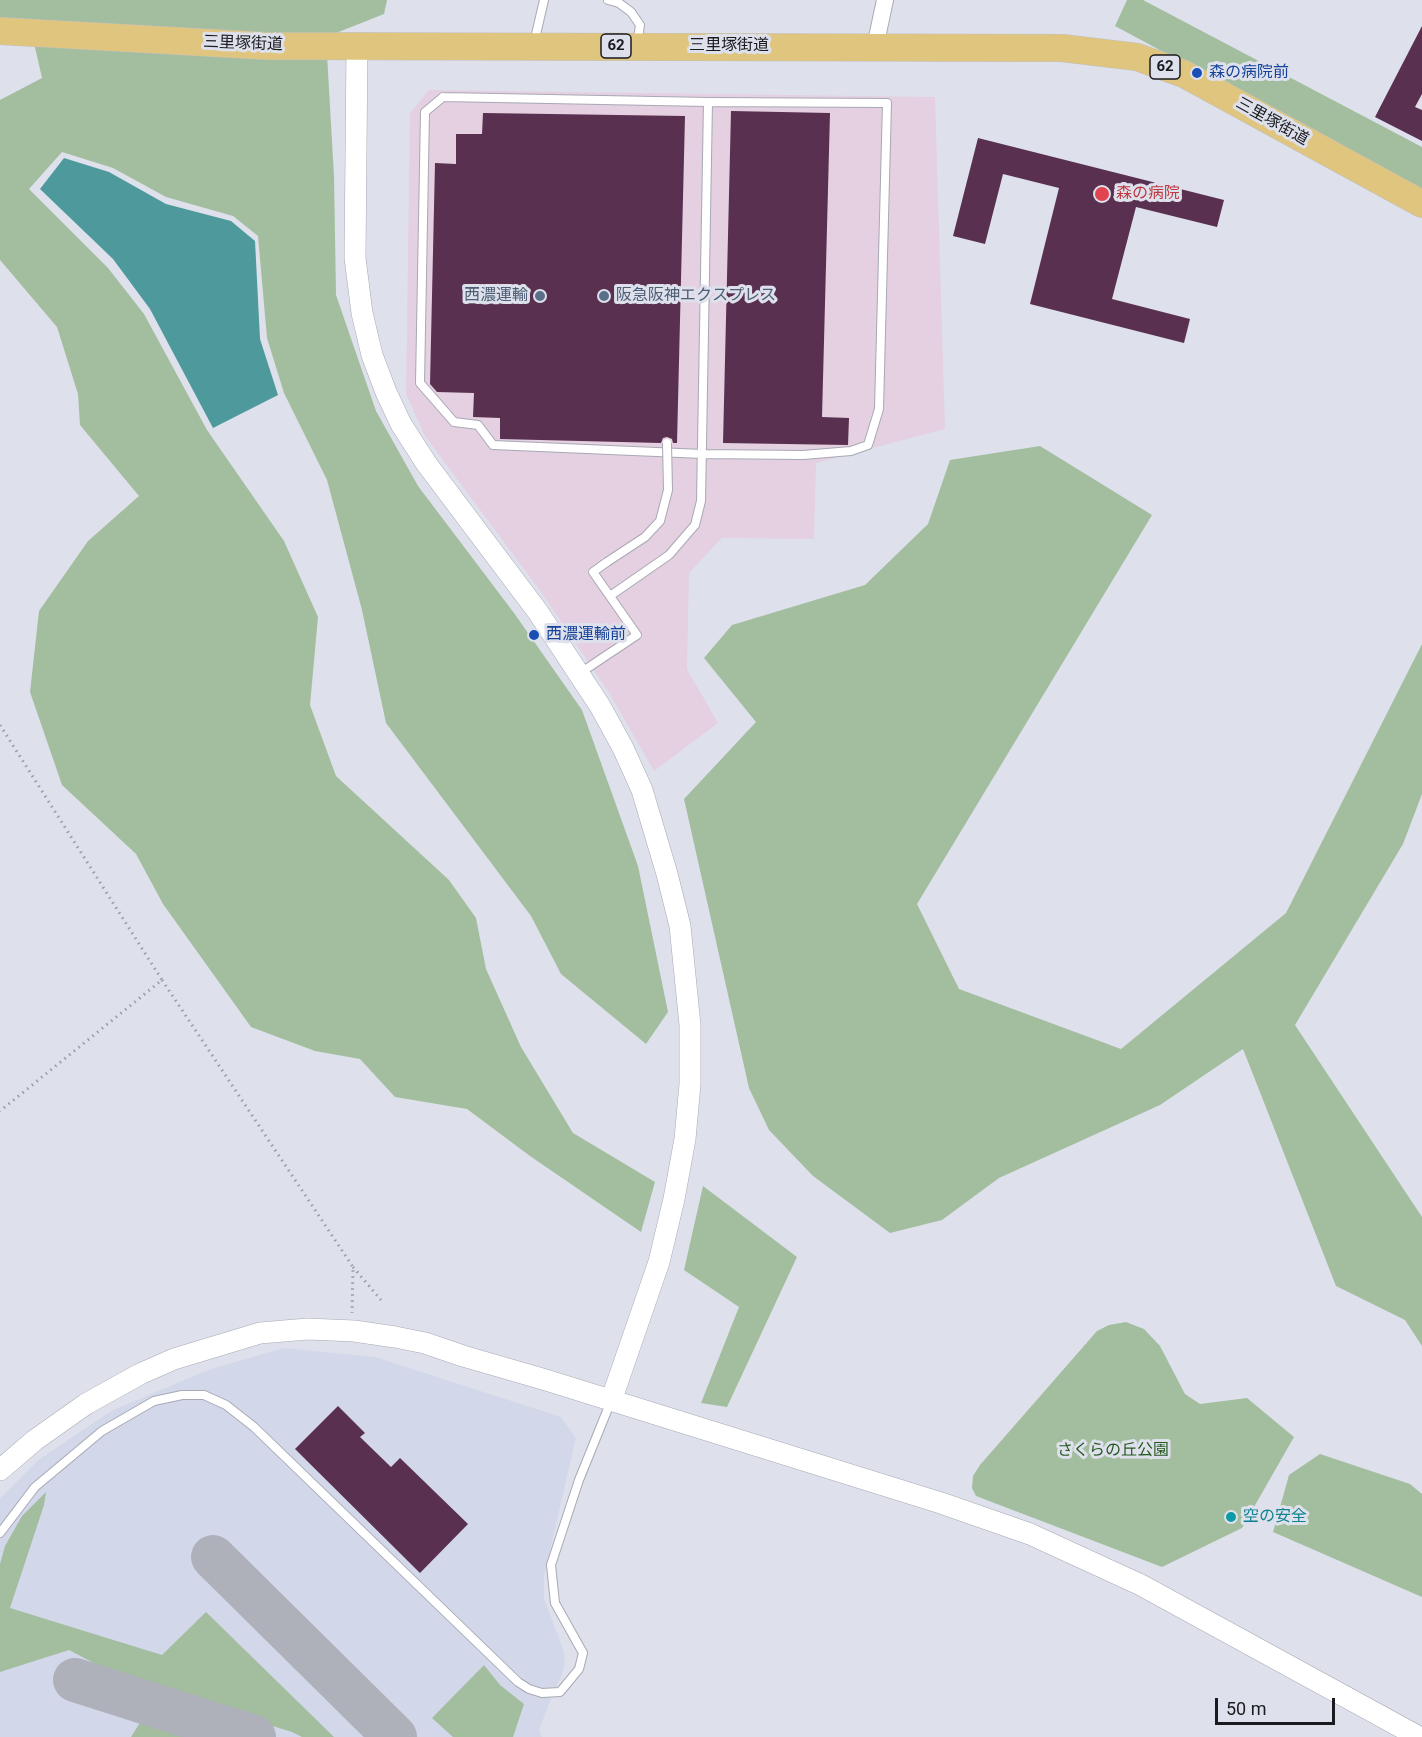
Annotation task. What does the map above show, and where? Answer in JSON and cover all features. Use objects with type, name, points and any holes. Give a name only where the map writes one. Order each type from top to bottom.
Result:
[{"type":"main road","name":"三里塚街道","points":[[0,31],[266,46],[1062,48],[1137,57],[1184,74],[1422,204]]},
{"type":"street","points":[[875,47],[885,0]]},
{"type":"street","points":[[357,45],[356,258],[362,313],[372,355],[401,424],[426,464],[538,612],[580,674],[623,748],[642,790],[680,926],[690,1025],[690,1084],[685,1139],[674,1199],[658,1262],[611,1401]]},
{"type":"street","points":[[0,1470],[35,1440],[86,1404],[140,1374],[174,1359],[260,1334],[308,1329],[354,1331],[425,1343],[941,1503],[1030,1534],[1141,1585],[1419,1737]]},
{"type":"lane","points":[[533,45],[543,0]]},
{"type":"lane","points":[[608,0],[619,3],[631,12],[640,25],[637,46]]},
{"type":"lane","points":[[443,97],[887,103],[879,409],[868,445],[851,451],[803,455],[703,454],[493,445],[478,425],[454,422],[420,383],[425,112],[443,97]]},
{"type":"lane","points":[[610,596],[669,555],[695,525],[701,501],[708,102]]},
{"type":"lane","points":[[580,674],[637,635],[593,572],[645,537],[660,521],[668,490],[667,443]]},
{"type":"lane","points":[[0,1533],[35,1486],[102,1431],[154,1401],[182,1395],[204,1395],[226,1405],[254,1427],[518,1682],[542,1693],[560,1692],[579,1669],[583,1653],[555,1603],[551,1565],[579,1480],[611,1401]]},
{"type":"path","points":[[0,725],[162,980],[353,1267],[381,1300]]},
{"type":"path","points":[[0,1111],[162,980]]},
{"type":"path","points":[[353,1267],[354,1331]]},
{"type":"shaded area","points":[[429,90],[935,97],[945,429],[816,463],[814,539],[722,538],[689,573],[687,669],[718,723],[654,771],[609,693],[541,592],[425,436],[406,394],[410,113]]},
{"type":"shaded area","points":[[284,1348],[375,1357],[561,1417],[576,1438],[544,1576],[544,1599],[565,1660],[562,1675],[539,1730],[542,1737],[0,1737],[0,1498],[37,1461],[111,1411],[208,1370]]},
{"type":"green space","points":[[0,0],[387,0],[384,14],[326,37],[334,176],[336,295],[376,411],[418,486],[514,613],[582,710],[638,866],[668,1012],[646,1044],[561,974],[531,916],[386,723],[362,610],[327,480],[284,393],[267,338],[258,236],[233,216],[166,197],[113,168],[62,152],[29,189],[108,268],[144,314],[207,430],[284,541],[318,617],[310,705],[336,776],[449,880],[476,918],[486,969],[521,1047],[573,1133],[655,1182],[641,1232],[530,1156],[467,1109],[395,1097],[360,1059],[315,1051],[251,1027],[163,904],[136,854],[62,785],[30,692],[39,611],[88,541],[139,496],[80,425],[78,394],[57,327],[0,260],[0,100],[42,78],[34,43],[0,32]]},
{"type":"green space","points":[[1127,0],[1143,0],[1422,147],[1422,191],[1115,26]]},
{"type":"green space","points":[[1040,446],[1152,515],[917,904],[959,989],[1121,1049],[1286,913],[1422,644],[1422,794],[1403,844],[1295,1025],[1422,1217],[1422,1346],[1405,1320],[1336,1286],[1243,1049],[1160,1105],[999,1178],[942,1220],[890,1233],[813,1176],[769,1130],[749,1088],[684,799],[756,722],[704,658],[732,625],[865,585],[928,524],[950,460]]},
{"type":"green space","points":[[703,1186],[797,1257],[727,1407],[701,1403],[739,1307],[684,1270]]},
{"type":"green space","name":"さくらの丘公園","points":[[1126,1322],[1144,1329],[1160,1346],[1185,1394],[1200,1404],[1247,1398],[1294,1437],[1242,1528],[1162,1567],[976,1496],[972,1488],[973,1476],[980,1465],[1097,1331],[1109,1325]]},
{"type":"green space","points":[[1320,1454],[1410,1484],[1422,1494],[1422,1597],[1273,1532],[1289,1475]]},
{"type":"green space","points":[[46,1492],[44,1505],[10,1608],[162,1655],[206,1612],[334,1737],[302,1737],[149,1688],[124,1679],[69,1650],[0,1672],[0,1564],[5,1546],[22,1516]]},
{"type":"green space","points":[[484,1665],[500,1685],[524,1704],[513,1737],[453,1737],[432,1718]]},
{"type":"green space","points":[[143,1718],[200,1737],[131,1737]]},
{"type":"water","points":[[64,158],[109,172],[166,204],[231,221],[255,241],[260,339],[278,395],[213,428],[150,309],[113,259],[40,189]]},
{"type":"building","points":[[1422,26],[1422,94],[1415,107],[1422,110],[1422,141],[1375,117]]},
{"type":"building","points":[[731,111],[830,113],[822,417],[849,418],[848,445],[723,443]]},
{"type":"building","points":[[483,113],[685,116],[677,443],[673,443],[672,439],[667,437],[663,438],[661,443],[500,439],[500,418],[473,417],[474,393],[437,392],[430,384],[435,163],[456,164],[456,134],[482,134]]},
{"type":"building","points":[[978,138],[1224,200],[1217,227],[1136,207],[1112,299],[1190,319],[1184,343],[1030,304],[1059,188],[1003,174],[985,244],[953,236]]},
{"type":"building","points":[[338,1406],[365,1433],[360,1437],[391,1467],[400,1458],[468,1524],[420,1573],[295,1449]]},
{"type":"taxiway","points":[[213,1557],[395,1737]]},
{"type":"taxiway","points":[[75,1680],[254,1737]]},
{"type":"place","name":"森の病院前","points":[[1197,73]]},
{"type":"place","name":"森の病院","points":[[1102,194]]},
{"type":"place","name":"西濃運輸","points":[[540,296]]},
{"type":"place","name":"阪急阪神エクスプレス","points":[[604,296]]},
{"type":"place","name":"西濃運輸前","points":[[534,635]]},
{"type":"place","name":"空の安全","points":[[1231,1517]]}]
